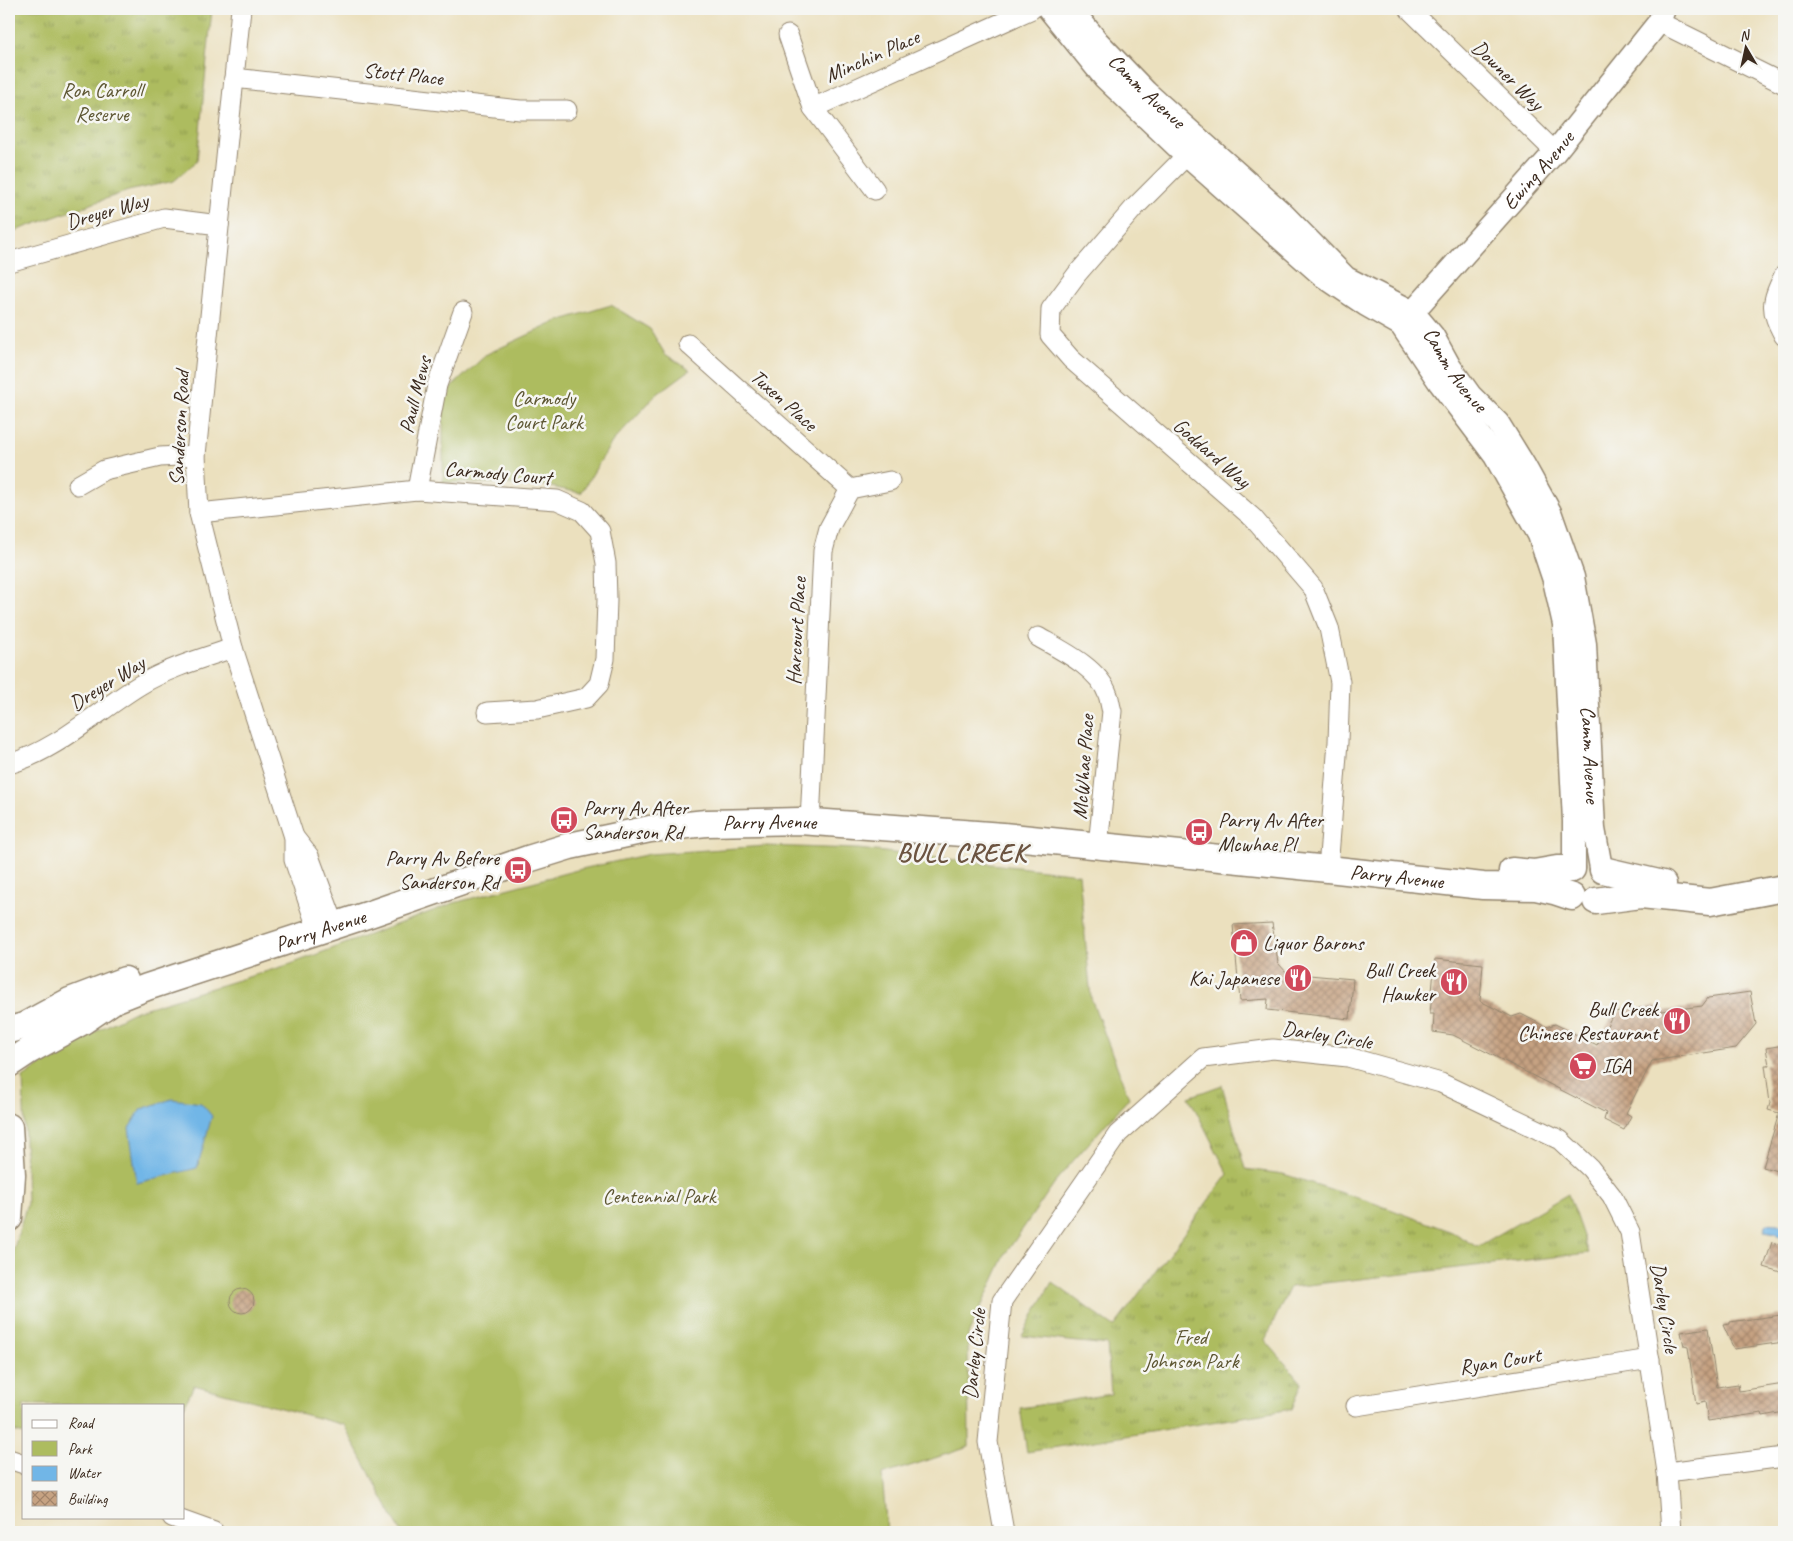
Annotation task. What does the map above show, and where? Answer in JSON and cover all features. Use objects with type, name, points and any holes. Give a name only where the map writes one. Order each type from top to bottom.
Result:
[{"type":"main road","name":"Parry Avenue","points":[[9,1030],[24,1026],[70,1001],[106,987],[570,846],[650,829],[810,814],[994,835],[1100,840],[1328,862],[1483,886],[1536,887],[1584,899],[1641,895],[1710,902],[1784,888]]},
{"type":"main road","name":"Parry Avenue","points":[[1328,862],[1420,864],[1534,873],[1573,868]]},
{"type":"main road","points":[[1602,869],[1607,877],[1605,893],[1584,899],[1567,889],[1566,880],[1573,868],[1578,864],[1587,862],[1602,869],[1663,884],[1706,887],[1737,885],[1784,877]]},
{"type":"main road","name":"Parry Avenue","points":[[9,1064],[114,1000],[324,921]]},
{"type":"main road","points":[[9,1127],[12,1175],[9,1218]]},
{"type":"street","name":"Sanderson Road","points":[[241,9],[196,455],[199,513],[233,648],[294,837],[294,860],[324,921]]},
{"type":"street","name":"Minchin Place","points":[[813,108],[1032,9]]},
{"type":"street","name":"Camm Avenue","points":[[1049,9],[1104,78],[1193,148],[1283,214],[1346,278],[1433,336],[1450,367],[1470,395],[1498,423],[1524,464],[1550,512],[1573,577],[1585,644],[1594,830],[1602,869]]},
{"type":"street","name":"Camm Avenue","points":[[1071,9],[1097,41],[1146,92],[1193,148]]},
{"type":"street","name":"Downer Way","points":[[1409,9],[1555,152]]},
{"type":"street","name":"Ewing Avenue","points":[[1407,318],[1555,152],[1661,15]]},
{"type":"street","points":[[1661,15],[1784,84]]},
{"type":"street","name":"Minchin Place","points":[[788,35],[813,108],[875,190]]},
{"type":"street","name":"Stott Place","points":[[234,78],[520,110],[567,110]]},
{"type":"street","name":"Goddard Way","points":[[1193,148],[1134,208],[1077,274],[1050,309],[1050,335],[1071,359],[1253,518],[1313,588],[1329,628],[1340,682],[1338,742],[1328,862]]},
{"type":"street","name":"Dreyer Way","points":[[9,262],[164,218],[219,225]]},
{"type":"street","points":[[1784,275],[1774,296],[1774,316],[1784,336]]},
{"type":"street","name":"Paull Mews","points":[[417,490],[437,386],[463,312]]},
{"type":"street","name":"Camm Avenue","points":[[1407,318],[1440,383],[1494,456],[1539,535],[1554,580],[1564,624],[1574,821],[1573,868]]},
{"type":"street","name":"Tuxen Place","points":[[688,344],[850,490]]},
{"type":"street","points":[[78,485],[104,470],[160,457],[196,455]]},
{"type":"street","points":[[850,490],[890,481]]},
{"type":"street","name":"Carmody Court","points":[[199,513],[417,490],[558,500],[582,511],[600,531],[606,562],[605,659],[599,684],[586,698],[537,709],[487,712]]},
{"type":"street","name":"Harcourt Place","points":[[810,814],[823,551],[829,528],[850,490]]},
{"type":"street","name":"McWhae Place","points":[[1038,636],[1079,660],[1100,682],[1108,694],[1112,710],[1100,840]]},
{"type":"street","name":"Dreyer Way","points":[[9,764],[42,751],[142,684],[186,664],[233,648]]},
{"type":"street","name":"Darley Circle","points":[[1004,1532],[988,1442],[1002,1301],[1118,1134],[1203,1058],[1273,1049],[1348,1058],[1441,1083],[1560,1140],[1590,1168],[1612,1196],[1630,1232],[1667,1472],[1672,1532]]},
{"type":"street","name":"Ryan Court","points":[[1356,1406],[1650,1359]]},
{"type":"street","points":[[1667,1472],[1784,1457]]},
{"type":"street","points":[[9,1459],[22,1463]]},
{"type":"street","points":[[175,1518],[214,1532]]},
{"type":"green space","name":"Ron Carroll Reserve","points":[[9,9],[212,9],[197,161],[174,181],[128,191],[9,233]]},
{"type":"green space","name":"Carmody Court Park","points":[[611,305],[650,329],[665,354],[690,370],[656,395],[612,442],[581,493],[541,485],[443,482],[443,395],[487,354],[558,321]]},
{"type":"green space","name":"Centennial Park","points":[[765,846],[858,849],[1079,874],[1091,998],[1129,1098],[1058,1178],[1006,1253],[968,1335],[969,1447],[882,1475],[887,1532],[401,1532],[344,1425],[194,1385],[185,1405],[22,1404],[22,1433],[9,1430],[9,1266],[27,1203],[23,1078],[69,1045],[136,1011],[291,964],[454,903],[577,870],[650,854]]},
{"type":"green space","name":"Fred Johnson Park","points":[[1222,1085],[1245,1169],[1283,1174],[1371,1202],[1452,1232],[1477,1247],[1568,1194],[1589,1253],[1290,1287],[1265,1340],[1302,1383],[1292,1409],[1027,1452],[1020,1408],[1111,1394],[1107,1345],[1022,1336],[1052,1282],[1114,1327],[1228,1174],[1189,1097]]},
{"type":"water","points":[[172,1099],[201,1103],[212,1116],[197,1168],[137,1183],[129,1128],[141,1109]]},
{"type":"water","points":[[1767,1223],[1778,1224],[1784,1228],[1784,1237],[1778,1236],[1776,1233],[1764,1231]]},
{"type":"building","points":[[1272,923],[1278,963],[1287,973],[1353,979],[1350,1019],[1267,1010],[1268,999],[1240,1001],[1233,925]]},
{"type":"building","points":[[1435,959],[1483,964],[1480,1001],[1512,1017],[1521,1014],[1546,1027],[1555,1024],[1597,1045],[1614,1012],[1655,1006],[1662,1011],[1702,1006],[1708,998],[1750,992],[1756,1024],[1736,1048],[1652,1061],[1626,1113],[1631,1116],[1624,1130],[1604,1120],[1606,1113],[1453,1035],[1433,1032],[1434,1014],[1430,1014]]},
{"type":"building","points":[[1784,1045],[1784,1173],[1763,1167],[1779,1113],[1768,1110],[1770,1103],[1765,1065],[1769,1065],[1766,1048]]},
{"type":"building","points":[[1772,1242],[1784,1246],[1784,1273],[1764,1267]]},
{"type":"building","points":[[242,1289],[247,1290],[253,1296],[253,1306],[247,1312],[242,1313],[237,1312],[231,1306],[230,1301],[231,1296],[237,1290]]},
{"type":"building","points":[[1781,1315],[1784,1342],[1734,1349],[1723,1325],[1730,1324],[1730,1322]]},
{"type":"building","points":[[1708,1328],[1717,1387],[1738,1384],[1739,1391],[1784,1384],[1784,1412],[1763,1416],[1762,1413],[1708,1421],[1705,1402],[1696,1404],[1688,1347],[1684,1346],[1681,1332]]},
{"type":"place","name":"Parry Av After Sanderson Rd","points":[[564,820]]},
{"type":"place","name":"Parry Av After Mcwhae Pl","points":[[1199,832]]},
{"type":"place","name":"Parry Av Before Sanderson Rd","points":[[518,870]]},
{"type":"place","name":"Liquor Barons","points":[[1244,943]]},
{"type":"place","name":"Kai Japanese","points":[[1298,978]]},
{"type":"place","name":"Bull Creek Hawker","points":[[1454,982]]},
{"type":"place","name":"Bull Creek Chinese Restaurant","points":[[1677,1021]]},
{"type":"place","name":"IGA","points":[[1583,1066]]},
{"type":"district","name":"BULL CREEK","points":[[962,852]]}]
